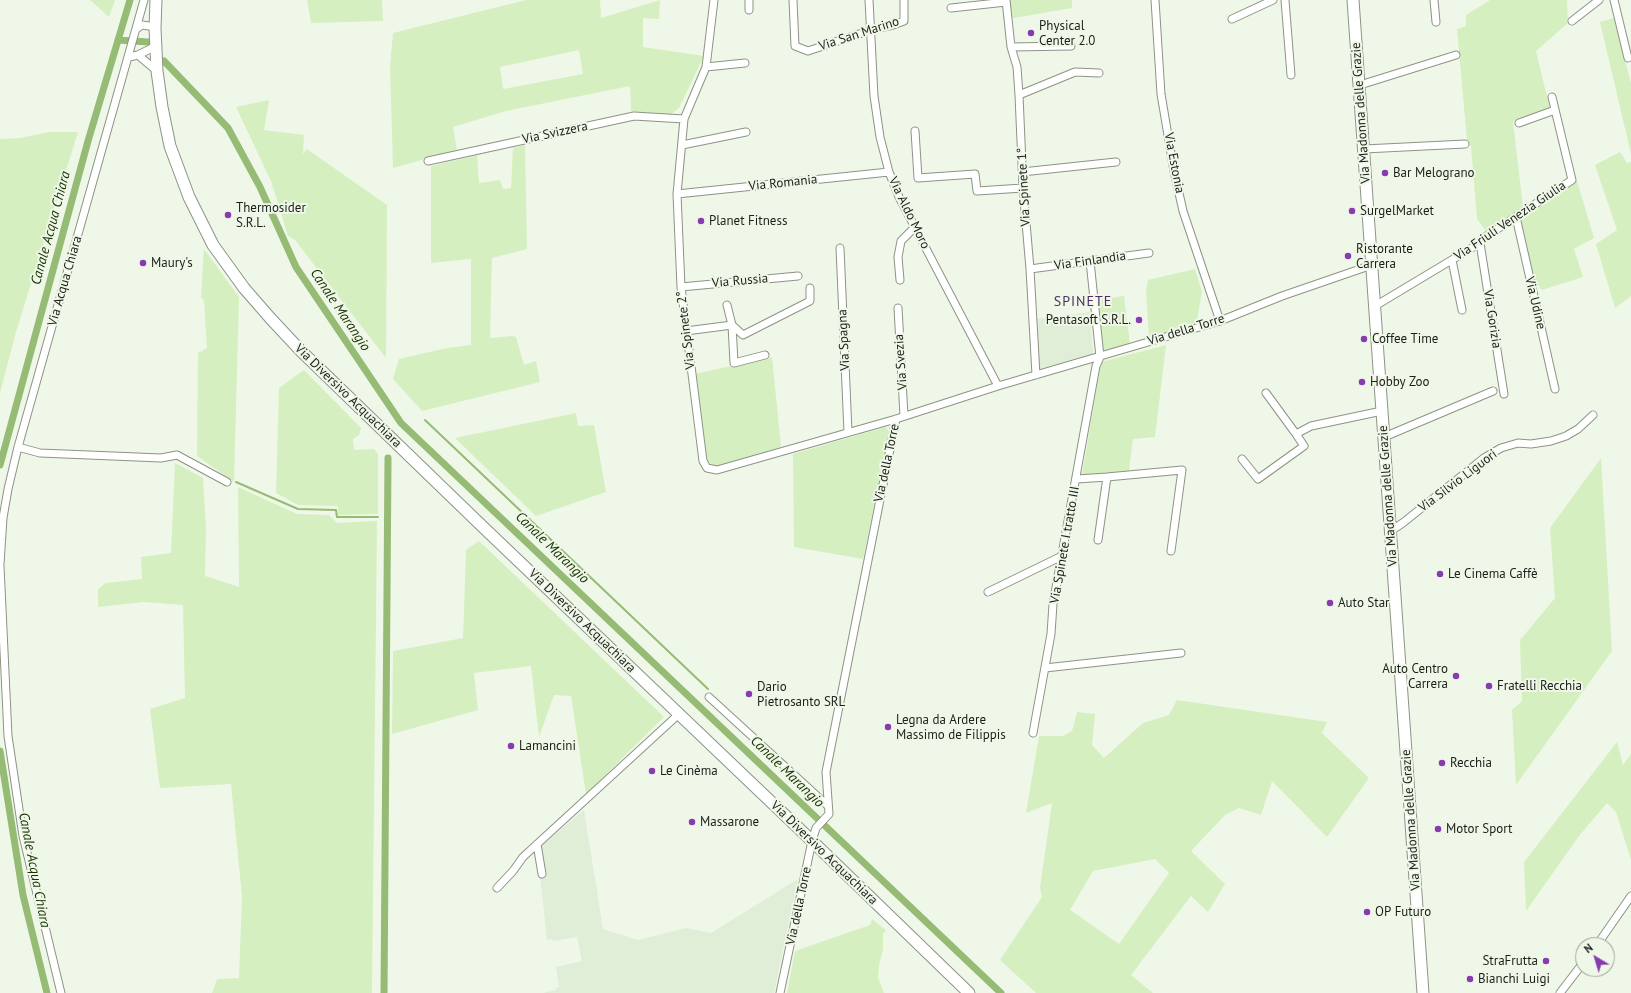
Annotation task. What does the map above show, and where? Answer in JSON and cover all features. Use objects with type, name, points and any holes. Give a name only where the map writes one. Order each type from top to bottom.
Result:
[{"type":"main road","name":"Via Diversivo Acquachiara","points":[[156,0],[155,28],[157,71],[162,107],[170,146],[189,197],[213,245],[244,288],[271,319],[307,356],[969,993]]},
{"type":"main road","name":"Via Madonna delle Grazie","points":[[1354,0],[1423,993]]},
{"type":"street","name":"Via Acqua Chiara","points":[[60,993],[23,836],[8,736],[0,565],[4,518],[3,490],[18,447],[132,47],[144,0]]},
{"type":"street","name":"Via Spinete 2°","points":[[714,0],[706,67],[684,119],[677,194],[681,286],[703,461],[707,468],[717,470],[896,419]]},
{"type":"street","points":[[749,0],[749,10]]},
{"type":"street","name":"Via San Marino","points":[[793,0],[795,46],[808,51],[904,21],[904,0]]},
{"type":"street","name":"Via Aldo Moro","points":[[869,0],[872,30],[874,96],[880,137],[889,172],[899,197],[998,386]]},
{"type":"street","name":"Via Estonia","points":[[1155,0],[1161,94],[1174,171],[1183,211],[1220,321]]},
{"type":"street","points":[[1232,19],[1273,0]]},
{"type":"street","points":[[1285,0],[1291,75]]},
{"type":"street","points":[[1434,0],[1436,22]]},
{"type":"street","points":[[1572,21],[1599,0]]},
{"type":"street","points":[[1614,0],[1628,58]]},
{"type":"street","points":[[951,8],[1006,1]]},
{"type":"street","name":"Via Spinete 1°","points":[[1006,1],[1011,47],[1017,67],[1022,172],[1030,269],[1036,375]]},
{"type":"street","points":[[136,28],[142,25],[155,28]]},
{"type":"street","points":[[1011,47],[1071,46]]},
{"type":"street","points":[[129,57],[156,53]]},
{"type":"street","points":[[138,55],[157,71]]},
{"type":"street","points":[[1360,85],[1456,55]]},
{"type":"street","points":[[706,67],[745,62]]},
{"type":"street","points":[[1019,95],[1075,72],[1099,73]]},
{"type":"street","name":"Via Friuli Venezia Giulia","points":[[1375,306],[1480,243],[1485,236],[1572,180],[1552,97]]},
{"type":"street","points":[[1519,123],[1555,110]]},
{"type":"street","name":"Via Svizzera","points":[[428,161],[634,116],[684,119]]},
{"type":"street","points":[[915,131],[918,178],[975,174],[977,191],[1023,188]]},
{"type":"street","points":[[682,144],[746,132]]},
{"type":"street","points":[[1364,149],[1465,144]]},
{"type":"street","points":[[1022,172],[1116,162]]},
{"type":"street","name":"Via Romania","points":[[677,194],[889,172]]},
{"type":"street","name":"Via Udine","points":[[1516,216],[1555,389]]},
{"type":"street","points":[[900,280],[898,257],[901,241],[915,227]]},
{"type":"street","name":"Via Gorizia","points":[[1480,243],[1504,394]]},
{"type":"street","name":"Via Spagna","points":[[840,248],[848,432]]},
{"type":"street","name":"Via Finlandia","points":[[1030,269],[1149,253]]},
{"type":"street","points":[[1452,260],[1462,310]]},
{"type":"street","points":[[1090,261],[1100,357]]},
{"type":"street","name":"Via della Torre","points":[[780,993],[812,841],[816,828],[829,814],[826,772],[896,419],[998,386],[1220,321],[1282,296],[1372,265]]},
{"type":"street","name":"Via Russia","points":[[681,286],[798,276]]},
{"type":"street","points":[[686,330],[732,325],[743,335],[810,301],[810,288]]},
{"type":"street","points":[[727,304],[732,325],[734,363],[765,356]]},
{"type":"street","name":"Via Svezia","points":[[898,308],[904,416]]},
{"type":"street","name":"Via Spinete I tratto III","points":[[1033,733],[1051,634],[1053,604],[1077,479],[1096,366],[1100,357]]},
{"type":"street","points":[[1384,437],[1493,391]]},
{"type":"street","points":[[1242,459],[1258,479],[1304,446],[1266,393]]},
{"type":"street","points":[[1296,434],[1310,426],[1382,411]]},
{"type":"street","name":"Via Silvio Liguori","points":[[1391,531],[1484,458],[1501,448],[1518,443],[1531,444],[1552,441],[1566,436],[1578,429],[1593,415]]},
{"type":"street","points":[[18,447],[40,453],[161,458],[177,455],[228,482]]},
{"type":"street","points":[[1077,479],[1182,470],[1171,551]]},
{"type":"street","points":[[1098,540],[1107,477]]},
{"type":"street","points":[[988,592],[1062,556]]},
{"type":"street","points":[[1045,668],[1181,653]]},
{"type":"street","points":[[709,697],[828,806]]},
{"type":"street","points":[[497,888],[513,871],[523,857],[679,714]]},
{"type":"street","points":[[537,844],[542,874]]},
{"type":"street","points":[[1603,937],[1631,896]]},
{"type":"street","points":[[1560,993],[1575,973]]},
{"type":"shaded area","points":[[1090,312],[1093,354],[1039,369],[1035,319]]},
{"type":"shaded area","points":[[584,810],[603,929],[638,940],[686,928],[711,933],[798,879],[774,993],[543,993],[556,990],[555,988],[559,987],[556,967],[582,961],[577,937],[553,941],[552,939],[547,940],[540,875],[540,847]]},
{"type":"green space","points":[[90,0],[115,0],[109,17]]},
{"type":"green space","points":[[307,0],[382,0],[383,21],[311,23]]},
{"type":"green space","points":[[526,0],[600,0],[601,18],[660,0],[659,19],[643,18],[643,47],[704,56],[679,108],[670,115],[631,111],[630,86],[506,111],[453,127],[457,150],[393,168],[390,67],[393,33]],"holes":[[[579,50],[583,74],[503,89],[500,67]]]},
{"type":"green space","points":[[1010,0],[1072,0],[1072,8],[1014,18],[1011,16]]},
{"type":"green space","points":[[1490,0],[1567,0],[1568,23],[1536,51],[1550,109],[1518,118],[1513,122],[1523,207],[1486,231],[1477,219],[1471,147],[1467,141],[1457,29],[1466,26],[1466,15]]},
{"type":"green space","points":[[1614,18],[1631,83],[1631,154],[1600,22]]},
{"type":"green space","points":[[269,100],[264,130],[304,135],[303,154],[307,149],[387,205],[386,358],[295,240],[288,236],[271,181],[236,107]]},
{"type":"green space","points":[[49,132],[78,132],[16,332],[0,393],[0,139],[20,138]]},
{"type":"green space","points":[[525,145],[527,249],[492,258],[490,338],[516,337],[524,365],[536,361],[540,382],[422,411],[393,379],[399,359],[447,348],[471,345],[471,259],[431,263],[431,166],[477,155],[479,183],[500,180],[503,189],[511,188],[513,148]]},
{"type":"green space","points":[[1620,152],[1627,163],[1631,162],[1631,296],[1615,308],[1596,244],[1617,230],[1595,165]]},
{"type":"green space","points":[[1577,181],[1594,238],[1574,249],[1583,277],[1542,290],[1533,279],[1521,220]]},
{"type":"green space","points":[[204,249],[239,297],[234,482],[197,456],[198,353],[207,348],[204,301],[201,297]]},
{"type":"green space","points":[[1195,269],[1202,292],[1196,326],[1149,338],[1146,292],[1148,280]]},
{"type":"green space","points":[[1124,296],[1130,345],[1103,352],[1098,300]]},
{"type":"green space","points":[[1166,345],[1155,437],[1133,439],[1129,471],[1082,475],[1101,362]]},
{"type":"green space","points":[[772,357],[781,447],[716,467],[706,460],[695,374]]},
{"type":"green space","points":[[304,370],[361,428],[359,435],[353,439],[354,450],[374,449],[378,454],[378,514],[338,515],[338,506],[298,505],[276,493],[279,388]]},
{"type":"green space","points":[[576,413],[578,426],[594,425],[606,492],[536,516],[455,438]]},
{"type":"green space","points":[[886,427],[889,432],[863,559],[794,547],[793,454]]},
{"type":"green space","points":[[1601,458],[1612,651],[1516,785],[1512,710],[1522,701],[1520,640],[1555,598],[1550,528]]},
{"type":"green space","points":[[175,463],[203,478],[206,527],[205,576],[239,587],[238,487],[297,514],[329,515],[337,523],[377,521],[372,993],[212,993],[217,979],[239,978],[242,897],[231,784],[160,788],[150,709],[185,698],[183,605],[144,602],[98,607],[98,589],[106,583],[142,579],[141,557],[171,553]]},
{"type":"green space","points":[[479,541],[664,717],[586,794],[571,696],[554,695],[539,737],[531,666],[474,673],[478,710],[392,734],[393,651],[463,638],[466,550]]},
{"type":"green space","points":[[1177,700],[1327,722],[1322,733],[1369,778],[1327,837],[1272,781],[1261,815],[1239,808],[1225,815],[1191,851],[1225,884],[1208,912],[1191,896],[1131,975],[1153,993],[1036,993],[1000,960],[1042,897],[1040,888],[1052,803],[1026,813],[1039,736],[1063,736],[1072,731],[1077,712],[1095,714],[1092,745],[1104,758],[1143,723],[1169,715]],"holes":[[[1155,859],[1169,873],[1119,944],[1070,910],[1093,871]]]},
{"type":"green space","points":[[1617,742],[1623,765],[1631,754],[1631,860],[1616,812],[1607,803],[1579,836],[1526,911],[1524,862]]},
{"type":"green space","points":[[872,919],[886,930],[883,934],[883,950],[879,965],[878,978],[884,993],[787,993],[795,951],[870,925]]},
{"type":"waterway","name":"Canale Acqua Chiara","points":[[0,465],[88,141],[130,0]]},
{"type":"waterway","name":"Canale Marangio","points":[[118,40],[148,42]]},
{"type":"waterway","name":"Canale Marangio","points":[[164,61],[228,128],[260,187],[296,267],[401,423],[1001,993]]},
{"type":"waterway","points":[[425,420],[708,689]]},
{"type":"waterway","points":[[384,993],[388,458]]},
{"type":"waterway","points":[[236,482],[298,509],[336,510],[337,517],[378,517]]},
{"type":"waterway","name":"Canale Acqua Chiara","points":[[0,751],[23,895],[47,993]]},
{"type":"place","name":"Physical Center 2.0","points":[[1031,33]]},
{"type":"place","name":"Bar Melograno","points":[[1385,173]]},
{"type":"place","name":"SurgelMarket","points":[[1352,211]]},
{"type":"place","name":"Thermosider S.R.L.","points":[[228,215]]},
{"type":"place","name":"Planet Fitness","points":[[701,221]]},
{"type":"place","name":"Ristorante Carrera","points":[[1348,256]]},
{"type":"place","name":"Maury's","points":[[143,263]]},
{"type":"place","name":"Pentasoft S.R.L.","points":[[1139,320]]},
{"type":"place","name":"Coffee Time","points":[[1364,339]]},
{"type":"place","name":"Hobby Zoo","points":[[1362,382]]},
{"type":"place","name":"Le Cinema Caffè","points":[[1440,574]]},
{"type":"place","name":"Auto Star","points":[[1330,603]]},
{"type":"place","name":"Auto Centro Carrera","points":[[1456,676]]},
{"type":"place","name":"Fratelli Recchia","points":[[1489,686]]},
{"type":"place","name":"Dario Pietrosanto SRL","points":[[749,694]]},
{"type":"place","name":"Legna da Ardere Massimo de Filippis","points":[[888,727]]},
{"type":"place","name":"Lamancini","points":[[511,746]]},
{"type":"place","name":"Recchia","points":[[1442,763]]},
{"type":"place","name":"Le Cinèma","points":[[652,771]]},
{"type":"place","name":"Massarone","points":[[692,822]]},
{"type":"place","name":"Motor Sport","points":[[1438,829]]},
{"type":"place","name":"OP Futuro","points":[[1367,912]]},
{"type":"place","name":"StraFrutta","points":[[1546,961]]},
{"type":"place","name":"Bianchi Luigi","points":[[1470,979]]},
{"type":"district","name":"SPINETE","points":[[1083,302]]}]
